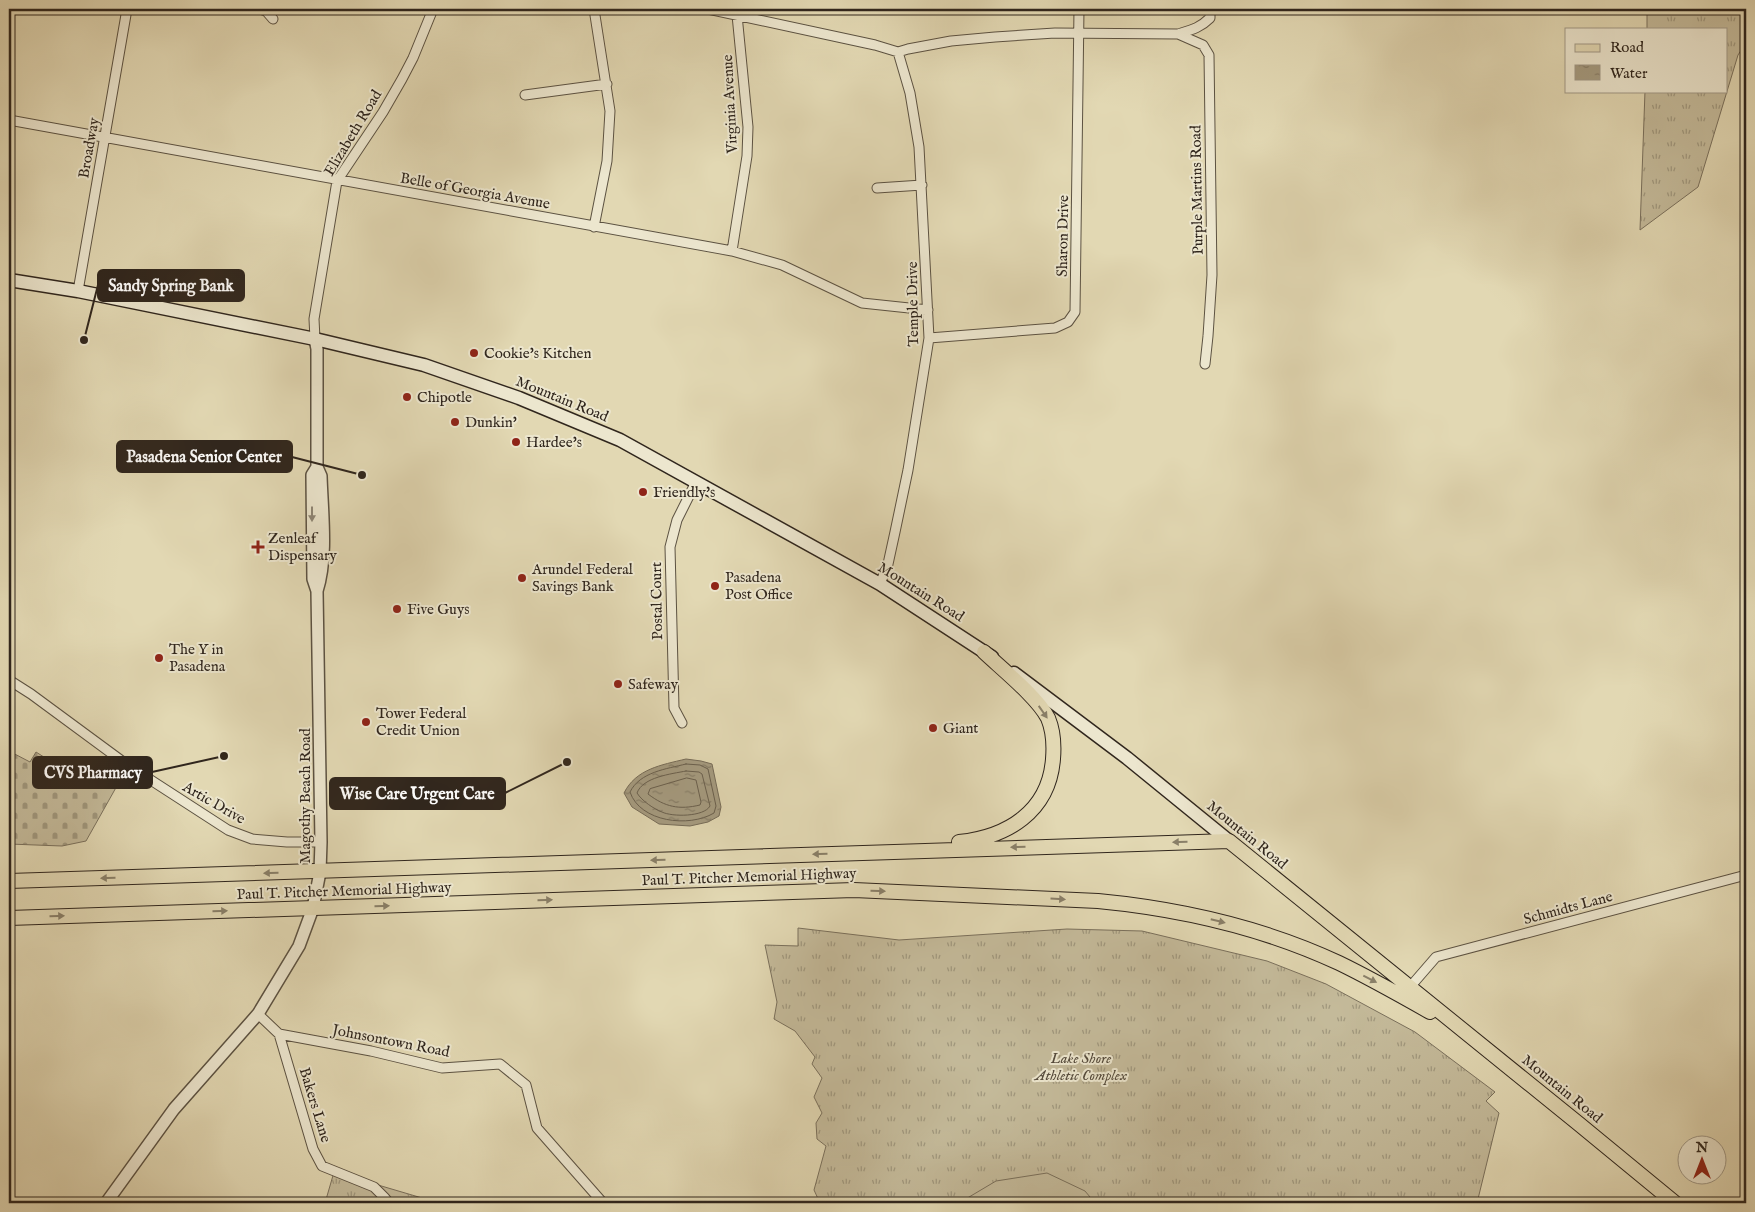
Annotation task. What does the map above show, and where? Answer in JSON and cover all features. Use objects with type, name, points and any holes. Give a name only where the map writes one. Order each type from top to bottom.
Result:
[{"type":"main road","name":"Mountain Road","points":[[9,280],[78,291],[315,339],[424,365],[520,398],[620,440],[696,482],[880,584],[984,652],[1046,696],[1128,758],[1675,1203]]},
{"type":"main road","points":[[852,853],[992,836],[1011,828],[1040,801],[1052,769],[1054,753],[1048,719],[1037,704],[984,652]]},
{"type":"main road","name":"Paul T. Pitcher Memorial Highway","points":[[9,881],[1229,841]]},
{"type":"main road","name":"Paul T. Pitcher Memorial Highway","points":[[9,918],[854,890],[1136,904],[1220,921],[1305,948],[1375,981],[1463,1031]]},
{"type":"street","name":"Broadway","points":[[78,291],[128,9]]},
{"type":"street","points":[[260,9],[266,11],[273,19]]},
{"type":"street","name":"Elizabeth Road","points":[[315,339],[314,319],[337,181],[383,112],[402,79],[413,58],[432,9]]},
{"type":"street","points":[[594,9],[610,111],[609,146],[594,227]]},
{"type":"street","points":[[708,9],[875,45],[898,52]]},
{"type":"street","name":"Sharon Drive","points":[[930,338],[1055,328],[1068,322],[1075,312],[1079,9]]},
{"type":"street","name":"Purple Martins Road","points":[[898,52],[951,41],[1021,36],[1079,33],[1178,34],[1194,30],[1203,25],[1210,18],[1210,9]]},
{"type":"street","name":"Virginia Avenue","points":[[732,251],[747,156],[748,127],[737,15]]},
{"type":"street","name":"Purple Martins Road","points":[[1178,34],[1203,45],[1209,55],[1212,275],[1204,364]]},
{"type":"street","name":"Temple Drive","points":[[880,584],[888,564],[897,524],[930,338],[922,185],[915,118],[906,75],[898,52]]},
{"type":"street","points":[[525,95],[607,84]]},
{"type":"street","name":"Belle of Georgia Avenue","points":[[9,120],[337,181],[732,251],[782,265],[862,303],[928,310]]},
{"type":"street","points":[[876,188],[922,185]]},
{"type":"street","name":"Magothy Beach Road","points":[[106,1203],[174,1109],[258,1014],[300,946],[313,908],[320,872],[321,842],[317,591],[321,578],[323,544],[321,476],[317,467],[317,349],[315,339]]},
{"type":"street","name":"Postal Court","points":[[682,723],[674,708],[670,547],[677,520],[696,482]]},
{"type":"street","name":"Artic Drive","points":[[9,680],[126,764],[228,830],[252,839],[321,842]]},
{"type":"street","name":"Schmidts Lane","points":[[1410,987],[1436,957],[1746,875]]},
{"type":"street","points":[[258,1014],[279,1034]]},
{"type":"street","name":"Bakers Lane","points":[[279,1034],[313,1149],[322,1166],[374,1187],[389,1203]]},
{"type":"street","name":"Johnsontown Road","points":[[279,1034],[371,1051],[442,1068],[500,1064],[526,1085],[537,1128],[603,1203]]},
{"type":"green space","points":[[1647,9],[1746,9],[1746,43],[1738,55],[1728,88],[1728,28],[1647,28]]},
{"type":"green space","points":[[1645,92],[1727,92],[1698,187],[1640,230]]},
{"type":"green space","points":[[9,751],[30,762],[36,752],[58,766],[99,773],[118,784],[86,841],[62,846],[9,844]]},
{"type":"green space","name":"Lake Shore Athletic Complex","points":[[798,928],[899,940],[1067,929],[1142,931],[1267,961],[1326,984],[1415,1032],[1495,1092],[1486,1101],[1499,1113],[1477,1203],[820,1203],[814,1190],[826,1146],[817,1139],[816,1123],[822,1113],[814,1097],[822,1078],[812,1064],[815,1057],[795,1031],[774,1019],[777,1002],[765,945],[798,946]]},
{"type":"green space","points":[[334,1172],[439,1203],[325,1203]]},
{"type":"green space","points":[[1047,1173],[1085,1191],[1095,1203],[959,1203],[996,1181]]},
{"type":"water","points":[[686,759],[712,764],[721,807],[719,816],[708,822],[690,826],[659,824],[632,807],[624,793],[635,778],[650,769]]},
{"type":"place","name":"Sandy Spring Bank","points":[[84,340]]},
{"type":"place","name":"Cookie's Kitchen","points":[[474,353]]},
{"type":"place","name":"Chipotle","points":[[407,397]]},
{"type":"place","name":"Dunkin'","points":[[455,422]]},
{"type":"place","name":"Hardee's","points":[[516,442]]},
{"type":"place","name":"Pasadena Senior Center","points":[[362,475]]},
{"type":"place","name":"Friendly's","points":[[643,492]]},
{"type":"place","name":"Zenleaf Dispensary","points":[[258,547]]},
{"type":"place","name":"Arundel Federal Savings Bank","points":[[522,578]]},
{"type":"place","name":"Pasadena Post Office","points":[[715,586]]},
{"type":"place","name":"Five Guys","points":[[397,609]]},
{"type":"place","name":"The Y in Pasadena","points":[[159,658]]},
{"type":"place","name":"Safeway","points":[[618,684]]},
{"type":"place","name":"Tower Federal Credit Union","points":[[366,722]]},
{"type":"place","name":"Giant","points":[[933,728]]},
{"type":"place","name":"CVS Pharmacy","points":[[224,756]]},
{"type":"place","name":"Wise Care Urgent Care","points":[[567,762]]}]
